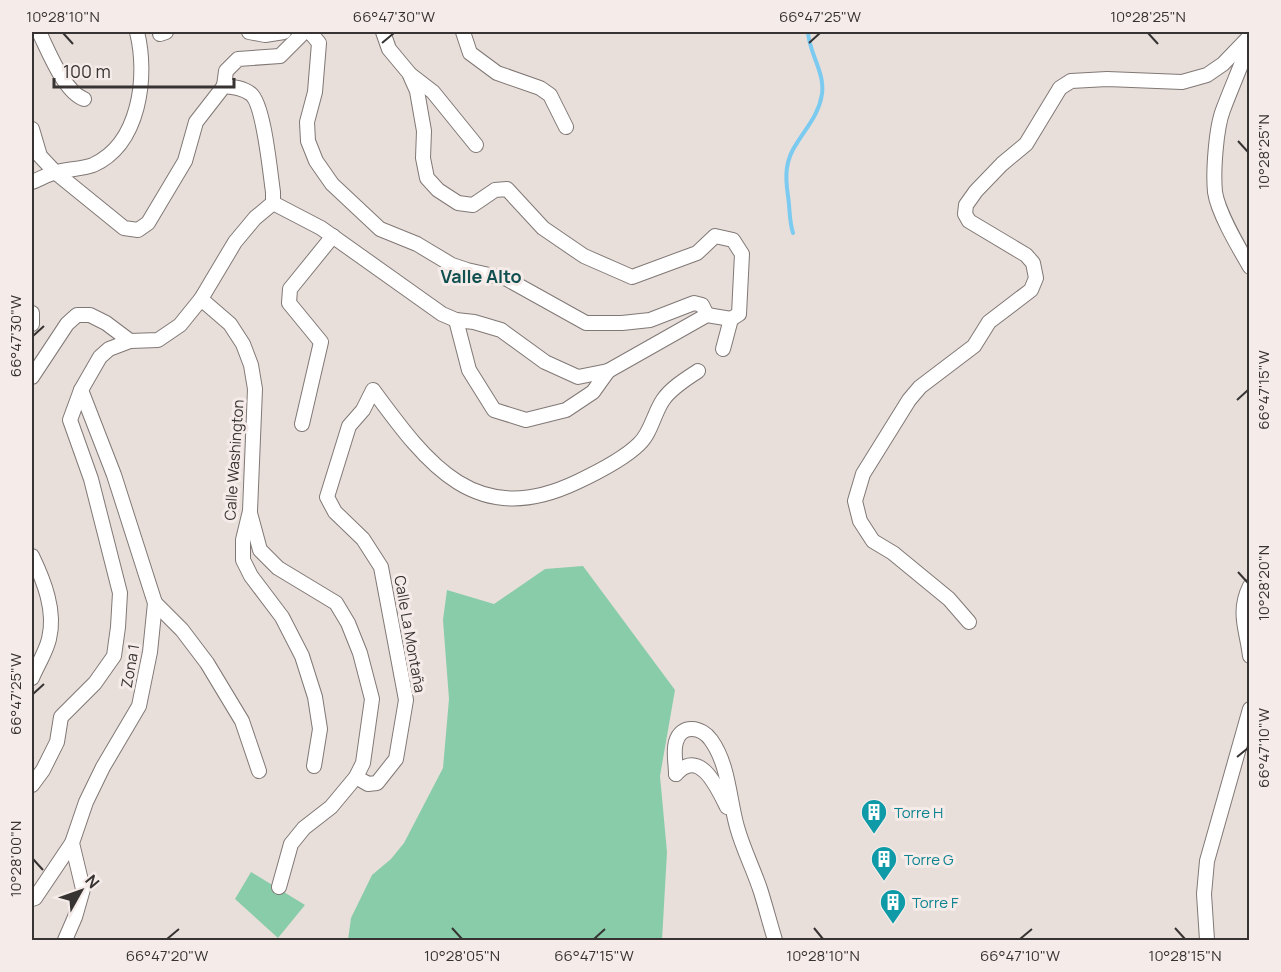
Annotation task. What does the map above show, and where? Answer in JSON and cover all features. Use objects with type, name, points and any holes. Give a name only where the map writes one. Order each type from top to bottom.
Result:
[{"type":"street","points":[[39,32],[63,79],[77,97],[84,99]]},
{"type":"street","points":[[32,182],[56,172],[91,166],[110,156],[123,140],[140,98],[141,51],[137,32]]},
{"type":"street","points":[[249,32],[266,35],[284,32]]},
{"type":"street","points":[[32,129],[40,156],[56,172],[124,228],[138,230],[148,223],[185,161],[196,122],[224,86],[226,71],[238,59],[280,56],[304,32]]},
{"type":"street","points":[[310,32],[319,43],[315,92],[307,122],[308,141],[316,161],[332,184],[380,229],[417,244],[452,265],[507,279],[586,323],[650,320],[694,303],[702,305],[707,315]]},
{"type":"street","points":[[383,32],[389,49],[410,73],[433,92],[476,146]]},
{"type":"street","points":[[463,32],[470,53],[497,73],[540,88],[550,95],[566,127]]},
{"type":"street","points":[[969,622],[949,599],[893,553],[873,541],[860,521],[855,501],[863,474],[909,400],[921,387],[974,346],[989,321],[1031,290],[1036,278],[1033,264],[1026,255],[969,221],[965,214],[966,206],[976,191],[1002,164],[1026,144],[1060,88],[1071,81],[1107,79],[1182,82],[1207,75],[1223,64],[1250,36]]},
{"type":"street","points":[[1250,41],[1222,112],[1217,144],[1215,193],[1227,224],[1250,267]]},
{"type":"street","points":[[273,203],[321,228],[442,314],[456,320],[474,322],[501,330],[545,362],[578,378],[608,371],[707,315],[731,319],[739,314],[742,254],[733,240],[715,236],[697,253],[632,276],[584,256],[543,228],[507,189],[495,190],[473,205],[458,203],[438,190],[426,178],[423,158],[424,131],[417,91],[410,73]]},
{"type":"street","points":[[224,86],[242,88],[253,96],[260,111],[273,203]]},
{"type":"street","points":[[32,785],[43,770],[57,742],[61,717],[96,683],[114,656],[118,627],[120,593],[91,479],[70,420],[81,390],[100,357],[109,349],[130,341],[158,340],[180,326],[201,299],[235,242],[255,218],[273,203]]},
{"type":"street","points":[[302,424],[321,342],[289,303],[290,289],[333,236]]},
{"type":"street","name":"Calle Washington","points":[[201,299],[230,324],[243,344],[251,364],[255,389],[250,511],[243,540],[243,560],[251,576],[282,618],[302,656],[315,697],[320,729],[314,766]]},
{"type":"street","points":[[32,313],[32,324]]},
{"type":"street","points":[[32,378],[67,324],[77,315],[90,315],[106,323],[130,341]]},
{"type":"street","points":[[723,350],[731,319]]},
{"type":"street","points":[[456,320],[469,370],[494,410],[526,420],[566,410],[593,392],[608,371]]},
{"type":"street","name":"Calle La Montaña","points":[[356,777],[368,784],[377,783],[396,759],[406,700],[381,567],[363,539],[335,512],[327,498],[349,426],[363,410],[374,390],[406,434],[454,481],[478,494],[507,498],[533,497],[556,492],[595,473],[638,445],[663,399],[675,387],[698,371]]},
{"type":"street","name":"Zona 1","points":[[32,899],[35,898],[72,843],[90,793],[139,706],[150,652],[155,603],[114,475],[81,390]]},
{"type":"street","points":[[250,511],[260,550],[278,568],[336,603],[348,622],[360,654],[372,699],[363,763],[356,777],[331,807],[304,828],[291,844],[279,887]]},
{"type":"street","points":[[32,556],[52,612],[49,639],[32,678]]},
{"type":"street","points":[[1250,586],[1242,615],[1250,656]]},
{"type":"street","points":[[155,603],[182,630],[207,663],[243,721],[259,771]]},
{"type":"street","points":[[1207,940],[1204,894],[1207,861],[1250,709]]},
{"type":"street","points":[[737,828],[721,755],[702,730],[690,728],[681,733],[675,744],[676,774],[687,765],[699,767],[717,786],[737,828],[761,892],[775,940]]},
{"type":"street","points":[[65,940],[83,889],[72,843]]},
{"type":"green space","points":[[583,566],[675,690],[660,776],[667,852],[662,940],[348,940],[351,918],[372,875],[391,859],[404,843],[443,768],[449,699],[443,620],[447,590],[494,604],[545,569]]},
{"type":"green space","points":[[251,872],[305,905],[278,938],[235,899]]},
{"type":"waterway","points":[[793,233],[786,182],[788,162],[793,149],[815,114],[822,94],[821,78],[808,32]]},
{"type":"place","name":"Torre H","points":[[874,835]]},
{"type":"place","name":"Torre G","points":[[884,882]]},
{"type":"place","name":"Torre F","points":[[893,925]]},
{"type":"district","name":"Valle Alto","points":[[481,276]]}]
